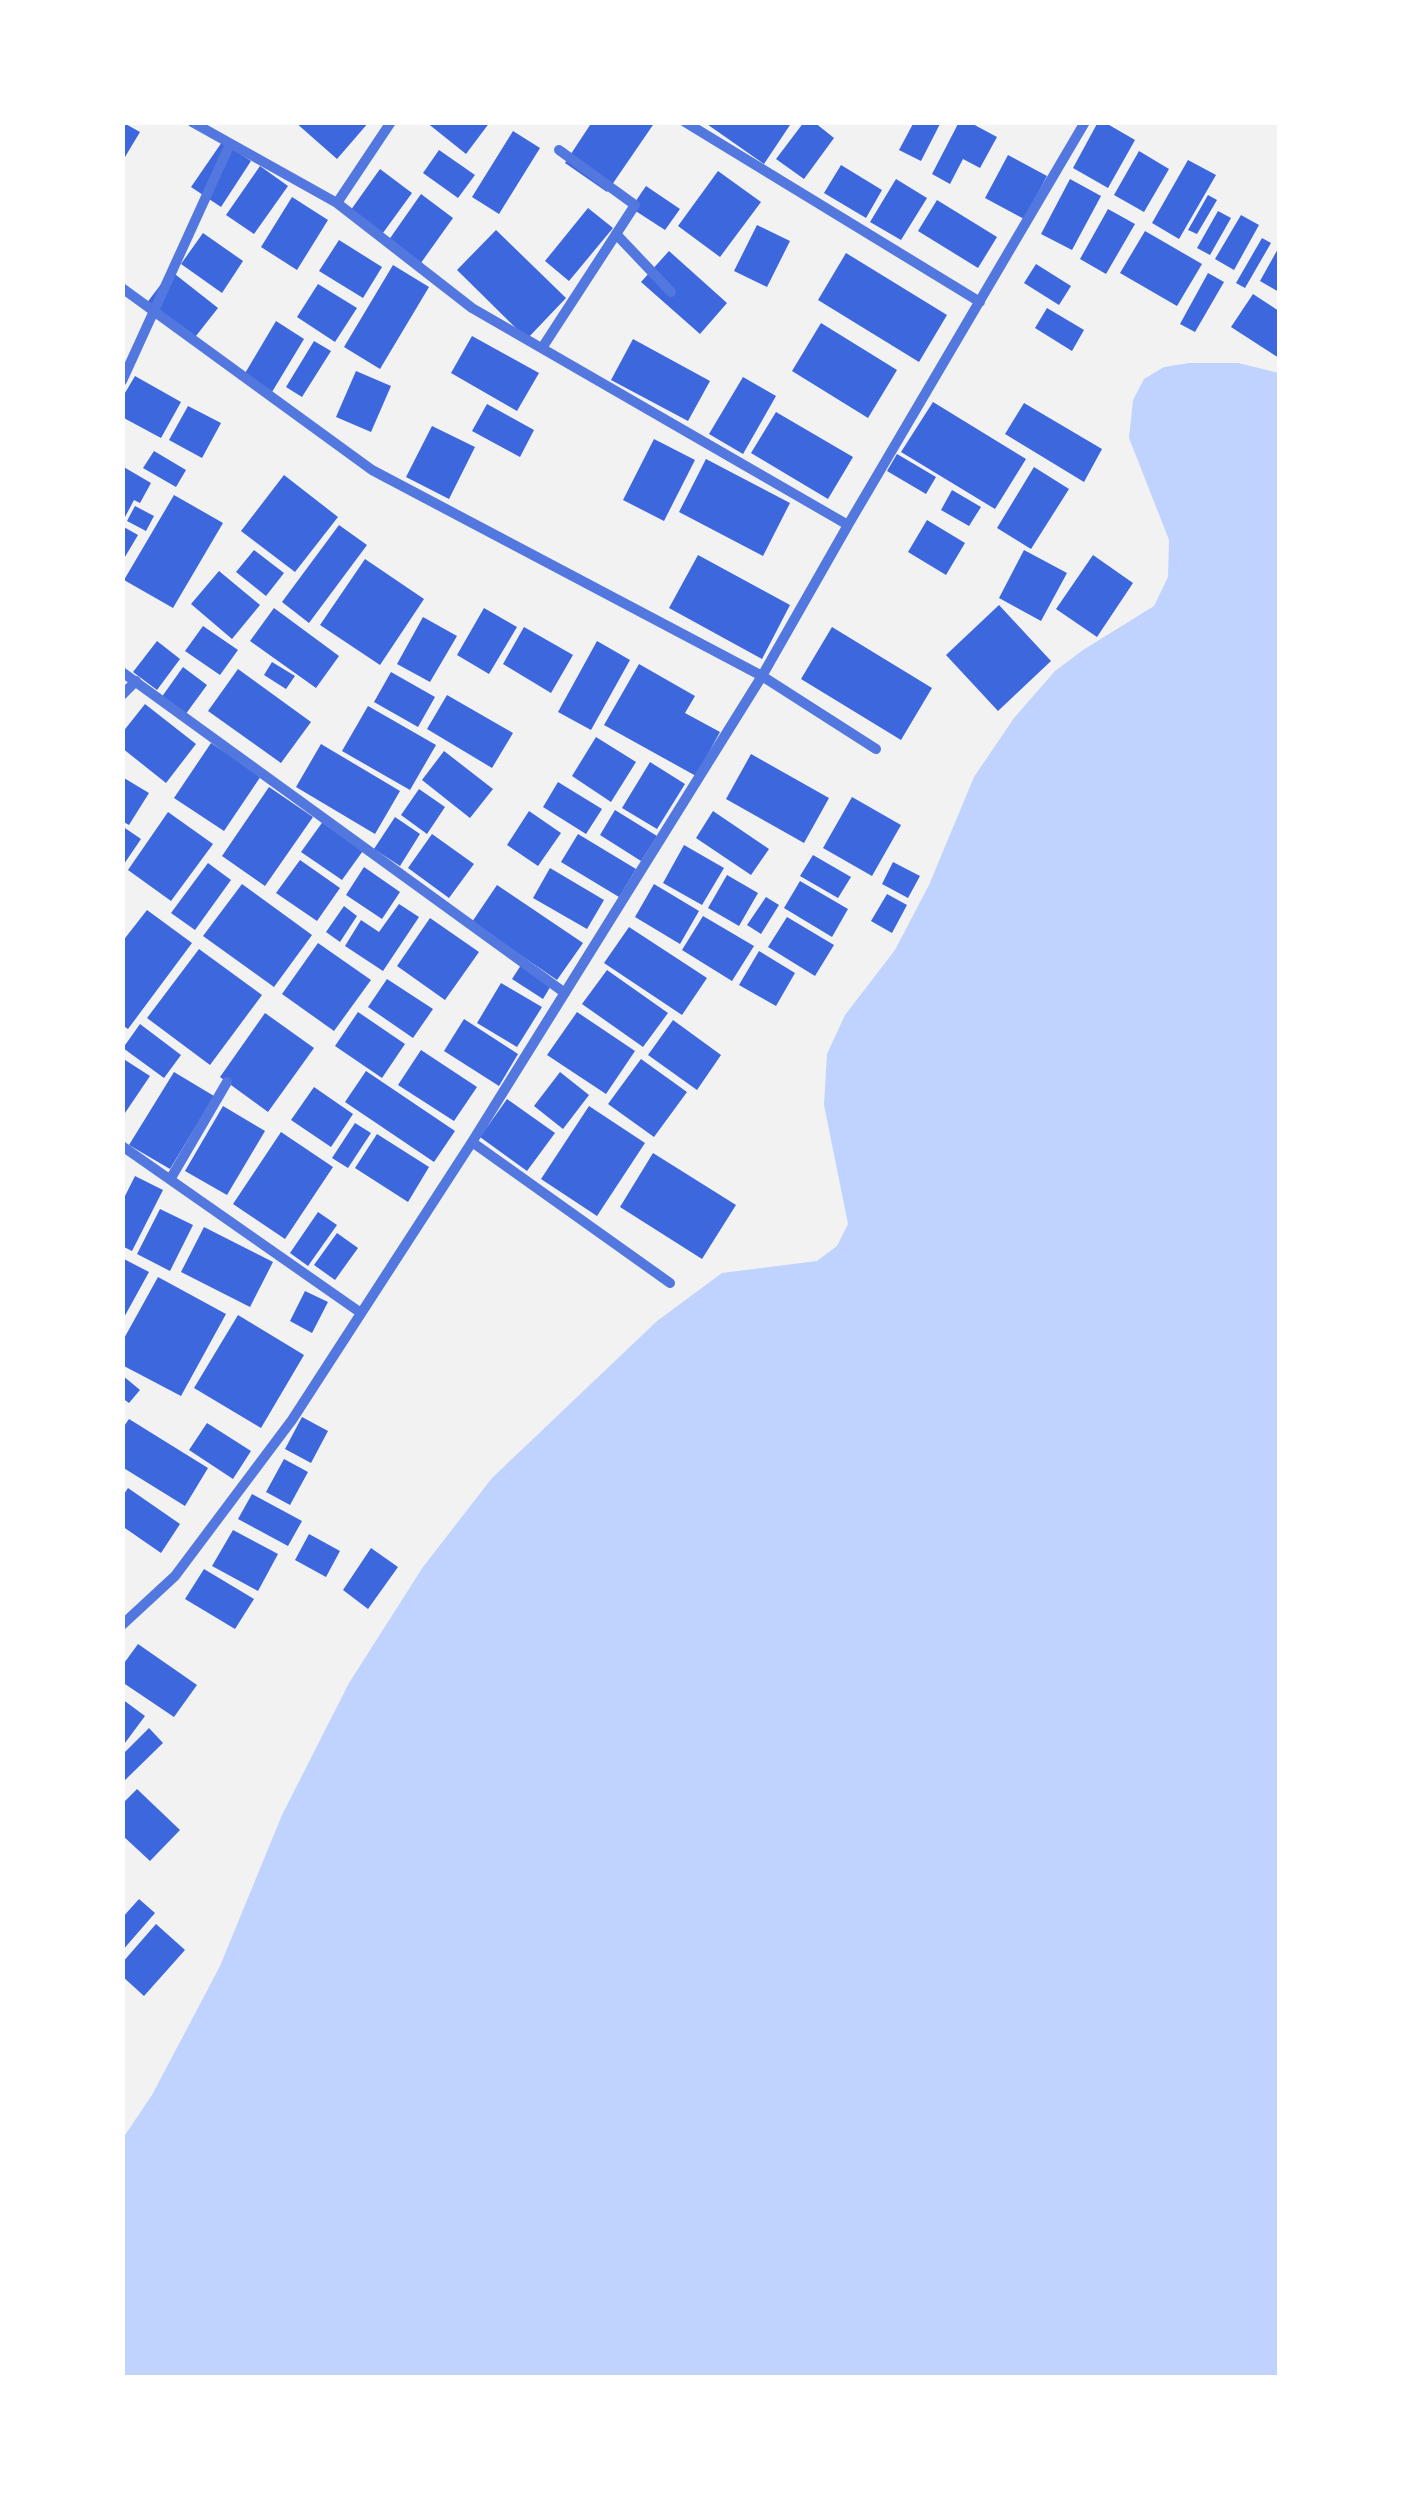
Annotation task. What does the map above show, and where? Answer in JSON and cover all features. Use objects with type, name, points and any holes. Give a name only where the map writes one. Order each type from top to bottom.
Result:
[{"type":"street","points":[[192,122],[338,203],[472,308],[848,526]]},
{"type":"street","points":[[338,203],[390,122]]},
{"type":"street","points":[[685,122],[980,302]]},
{"type":"street","points":[[122,1625],[175,1576],[292,1420],[472,1142],[790,632],[1085,122]]},
{"type":"street","points":[[122,380],[230,144]]},
{"type":"street","points":[[542,348],[635,205],[560,150]]},
{"type":"street","points":[[616,234],[671,292]]},
{"type":"street","points":[[122,288],[372,470],[762,676],[876,748]]},
{"type":"street","points":[[122,672],[565,993]]},
{"type":"street","points":[[122,696],[136,680]]},
{"type":"street","points":[[171,1178],[227,1082]]},
{"type":"street","points":[[472,1142],[670,1283]]},
{"type":"street","points":[[122,1146],[361,1313]]},
{"type":"water","points":[[1238,363],[1279,373],[1279,2377],[123,2377],[123,2138],[152,2095],[220,1966],[282,1815],[349,1683],[423,1567],[492,1478],[657,1321],[722,1273],[817,1261],[837,1246],[848,1224],[824,1105],[827,1054],[845,1015],[895,950],[929,885],[974,777],[1014,718],[1055,671],[1154,606],[1168,577],[1169,540],[1129,438],[1133,400],[1144,379],[1164,367]]},
{"type":"building","points":[[122,122],[140,132],[122,162]]},
{"type":"building","points":[[295,122],[369,122],[337,159]]},
{"type":"building","points":[[426,122],[490,122],[466,154]]},
{"type":"building","points":[[592,122],[655,122],[607,192],[565,163]]},
{"type":"building","points":[[704,122],[792,122],[764,164]]},
{"type":"building","points":[[804,122],[814,122],[834,138],[804,179],[776,159]]},
{"type":"building","points":[[914,122],[941,122],[921,161],[899,150]]},
{"type":"building","points":[[959,122],[969,122],[997,137],[980,168],[963,159],[950,184],[932,174]]},
{"type":"building","points":[[1098,122],[1135,140],[1108,188],[1073,168]]},
{"type":"building","points":[[513,131],[540,148],[499,214],[472,197]]},
{"type":"building","points":[[222,142],[251,161],[221,207],[191,187]]},
{"type":"building","points":[[439,150],[475,175],[458,198],[423,173]]},
{"type":"building","points":[[1139,151],[1169,169],[1144,212],[1114,195]]},
{"type":"building","points":[[1008,155],[1047,176],[1024,219],[985,198]]},
{"type":"building","points":[[1188,160],[1216,175],[1179,239],[1152,223]]},
{"type":"building","points":[[841,165],[882,190],[866,218],[824,193]]},
{"type":"building","points":[[260,166],[288,186],[254,234],[226,215]]},
{"type":"building","points":[[380,169],[412,193],[380,237],[348,214]]},
{"type":"building","points":[[718,171],[761,202],[720,257],[678,226]]},
{"type":"building","points":[[896,179],[927,198],[901,240],[870,222]]},
{"type":"building","points":[[1070,179],[1101,196],[1072,250],[1041,234]]},
{"type":"building","points":[[646,186],[680,209],[665,230],[631,208]]},
{"type":"building","points":[[421,194],[453,218],[418,267],[386,244]]},
{"type":"building","points":[[1208,195],[1217,200],[1197,234],[1188,230]]},
{"type":"building","points":[[292,197],[328,220],[297,270],[261,247]]},
{"type":"building","points":[[937,200],[997,237],[978,268],[918,231]]},
{"type":"building","points":[[588,208],[613,228],[569,281],[545,261]]},
{"type":"building","points":[[1108,209],[1135,224],[1106,274],[1080,259]]},
{"type":"building","points":[[1218,211],[1231,218],[1210,255],[1197,248]]},
{"type":"building","points":[[1241,215],[1259,225],[1234,270],[1215,259]]},
{"type":"building","points":[[757,225],[790,241],[767,287],[734,271]]},
{"type":"building","points":[[496,230],[566,298],[527,339],[457,270]]},
{"type":"building","points":[[1145,231],[1202,264],[1177,306],[1120,273]]},
{"type":"building","points":[[203,233],[243,261],[222,293],[181,264]]},
{"type":"building","points":[[1262,238],[1271,243],[1245,288],[1236,283]]},
{"type":"building","points":[[339,240],[382,267],[363,298],[319,271]]},
{"type":"building","points":[[1279,247],[1279,292],[1260,281]]},
{"type":"building","points":[[669,251],[727,303],[700,334],[641,282]]},
{"type":"building","points":[[846,253],[947,315],[919,362],[818,300]]},
{"type":"building","points":[[1036,264],[1071,286],[1059,305],[1024,283]]},
{"type":"building","points":[[393,265],[429,287],[380,369],[344,347]]},
{"type":"building","points":[[171,271],[218,308],[192,341],[146,304]]},
{"type":"building","points":[[1208,273],[1224,282],[1195,332],[1180,324]]},
{"type":"building","points":[[318,284],[357,308],[335,342],[297,317]]},
{"type":"building","points":[[1253,294],[1279,311],[1279,358],[1231,327]]},
{"type":"building","points":[[1047,308],[1084,330],[1072,351],[1035,328]]},
{"type":"building","points":[[276,321],[304,339],[272,392],[244,375]]},
{"type":"building","points":[[821,323],[897,370],[868,418],[792,371]]},
{"type":"building","points":[[472,336],[539,373],[517,411],[451,373]]},
{"type":"building","points":[[633,339],[710,381],[688,421],[611,380]]},
{"type":"building","points":[[314,341],[331,351],[302,397],[286,387]]},
{"type":"building","points":[[356,371],[391,386],[371,432],[336,417]]},
{"type":"building","points":[[135,376],[181,402],[161,438],[122,417],[122,398]]},
{"type":"building","points":[[743,377],[776,396],[743,454],[709,434]]},
{"type":"building","points":[[933,402],[1026,459],[995,509],[901,452]]},
{"type":"building","points":[[1024,403],[1102,449],[1084,482],[1005,434]]},
{"type":"building","points":[[487,404],[534,430],[520,457],[472,431]]},
{"type":"building","points":[[188,406],[221,423],[202,458],[169,440]]},
{"type":"building","points":[[776,412],[853,457],[828,499],[751,453]]},
{"type":"building","points":[[432,426],[475,447],[449,499],[406,477]]},
{"type":"building","points":[[654,439],[695,460],[664,521],[623,500]]},
{"type":"building","points":[[154,451],[186,470],[176,487],[143,468]]},
{"type":"building","points":[[897,454],[936,477],[926,494],[887,471]]},
{"type":"building","points":[[706,459],[790,503],[763,556],[679,512]]},
{"type":"building","points":[[122,466],[151,483],[140,503],[134,500],[125,517]]},
{"type":"building","points":[[1034,467],[1069,489],[1031,549],[997,528]]},
{"type":"building","points":[[284,475],[338,517],[295,572],[241,531]]},
{"type":"building","points":[[952,490],[981,507],[969,526],[941,510]]},
{"type":"building","points":[[174,495],[223,523],[173,608],[124,580]]},
{"type":"building","points":[[135,506],[154,516],[146,531],[127,521]]},
{"type":"building","points":[[927,520],[965,543],[946,575],[908,552]]},
{"type":"building","points":[[339,525],[367,545],[309,623],[282,602]]},
{"type":"building","points":[[122,526],[138,535],[122,562]]},
{"type":"building","points":[[254,550],[284,573],[266,596],[236,572]]},
{"type":"building","points":[[1024,550],[1067,573],[1041,621],[999,598]]},
{"type":"building","points":[[698,555],[790,605],[762,659],[669,608]]},
{"type":"building","points":[[1093,555],[1133,583],[1097,637],[1056,609]]},
{"type":"building","points":[[365,559],[424,599],[380,665],[320,625]]},
{"type":"building","points":[[219,571],[260,605],[232,639],[191,604]]},
{"type":"building","points":[[999,605],[1051,661],[998,711],[946,655]]},
{"type":"building","points":[[274,608],[339,656],[316,688],[250,641]]},
{"type":"building","points":[[484,608],[517,627],[489,674],[457,655]]},
{"type":"building","points":[[423,617],[457,636],[430,682],[397,664]]},
{"type":"building","points":[[203,626],[238,650],[220,675],[185,651]]},
{"type":"building","points":[[524,627],[573,655],[551,693],[503,664]]},
{"type":"building","points":[[832,627],[932,688],[901,740],[801,679]]},
{"type":"building","points":[[157,641],[180,659],[157,690],[133,672]]},
{"type":"building","points":[[597,641],[630,660],[591,730],[558,712]]},
{"type":"building","points":[[272,662],[295,676],[286,689],[264,675]]},
{"type":"building","points":[[639,664],[695,696],[685,713],[720,732],[696,776],[604,725]]},
{"type":"building","points":[[183,667],[207,685],[185,715],[161,698]]},
{"type":"building","points":[[238,669],[311,722],[281,763],[208,711]]},
{"type":"building","points":[[391,672],[435,697],[418,727],[374,702]]},
{"type":"building","points":[[447,695],[513,733],[492,768],[427,729]]},
{"type":"building","points":[[145,704],[196,744],[166,783],[122,748],[122,733]]},
{"type":"building","points":[[368,706],[436,745],[410,790],[342,751]]},
{"type":"building","points":[[596,737],[636,762],[611,802],[572,776]]},
{"type":"building","points":[[211,743],[261,776],[224,831],[174,798]]},
{"type":"building","points":[[321,744],[400,791],[375,834],[296,787]]},
{"type":"building","points":[[444,751],[493,789],[470,818],[422,780]]},
{"type":"building","points":[[751,754],[829,798],[804,843],[726,799]]},
{"type":"building","points":[[650,762],[685,784],[657,829],[622,808]]},
{"type":"building","points":[[124,778],[149,793],[129,825],[122,821]]},
{"type":"building","points":[[558,782],[602,809],[586,834],[543,807]]},
{"type":"building","points":[[269,787],[313,817],[265,886],[222,856]]},
{"type":"building","points":[[419,789],[445,807],[427,834],[401,815]]},
{"type":"building","points":[[852,797],[901,825],[872,876],[823,848]]},
{"type":"building","points":[[615,810],[657,836],[641,861],[600,835]]},
{"type":"building","points":[[529,811],[561,833],[538,866],[507,845]]},
{"type":"building","points":[[713,811],[769,849],[751,875],[696,838]]},
{"type":"building","points":[[168,812],[213,844],[171,901],[128,870]]},
{"type":"building","points":[[395,817],[420,834],[400,866],[374,849]]},
{"type":"building","points":[[324,820],[365,848],[342,880],[301,852]]},
{"type":"building","points":[[122,826],[141,839],[122,867]]},
{"type":"building","points":[[432,834],[474,864],[449,898],[408,868]]},
{"type":"building","points":[[578,834],[636,869],[619,897],[561,862]]},
{"type":"building","points":[[684,845],[724,868],[702,905],[663,883]]},
{"type":"building","points":[[813,855],[851,877],[838,898],[800,876]]},
{"type":"building","points":[[300,860],[340,888],[317,921],[276,893]]},
{"type":"building","points":[[893,862],[920,876],[908,898],[882,884]]},
{"type":"building","points":[[208,863],[231,880],[195,930],[171,913]]},
{"type":"building","points":[[364,867],[400,892],[382,919],[346,895]]},
{"type":"building","points":[[550,868],[604,900],[587,929],[533,898]]},
{"type":"building","points":[[727,875],[758,893],[739,926],[708,908]]},
{"type":"building","points":[[800,881],[848,909],[832,937],[784,908]]},
{"type":"building","points":[[242,884],[312,935],[274,987],[203,936]]},
{"type":"building","points":[[654,884],[699,911],[680,944],[635,917]]},
{"type":"building","points":[[497,885],[583,943],[557,980],[472,922]]},
{"type":"building","points":[[887,894],[907,905],[892,933],[871,921]]},
{"type":"building","points":[[766,897],[779,905],[761,934],[747,925]]},
{"type":"building","points":[[399,904],[419,917],[383,971],[345,946],[361,920],[379,932]]},
{"type":"building","points":[[344,906],[357,916],[340,942],[326,932]]},
{"type":"building","points":[[147,910],[192,943],[128,1029],[122,1025],[122,942]]},
{"type":"building","points":[[703,916],[754,946],[732,981],[682,950]]},
{"type":"building","points":[[787,917],[834,945],[815,976],[768,947]]},
{"type":"building","points":[[430,918],[479,952],[445,1000],[397,966]]},
{"type":"building","points":[[629,927],[707,978],[682,1015],[604,963]]},
{"type":"building","points":[[318,943],[371,980],[334,1031],[282,994]]},
{"type":"building","points":[[199,949],[262,995],[210,1065],[147,1018]]},
{"type":"building","points":[[759,951],[795,973],[776,1006],[739,985]]},
{"type":"building","points":[[521,965],[552,984],[543,999],[512,979]]},
{"type":"building","points":[[607,970],[668,1013],[643,1047],[582,1004]]},
{"type":"building","points":[[387,979],[433,1009],[413,1038],[368,1007]]},
{"type":"building","points":[[501,983],[542,1007],[517,1047],[477,1023]]},
{"type":"building","points":[[358,1012],[405,1044],[382,1078],[335,1046]]},
{"type":"building","points":[[577,1012],[635,1051],[606,1094],[547,1055]]},
{"type":"building","points":[[265,1013],[314,1048],[268,1112],[220,1077]]},
{"type":"building","points":[[464,1019],[518,1054],[499,1086],[444,1051]]},
{"type":"building","points":[[673,1020],[721,1055],[697,1090],[648,1055]]},
{"type":"building","points":[[140,1024],[181,1055],[164,1078],[123,1048]]},
{"type":"building","points":[[421,1050],[477,1087],[454,1121],[398,1085]]},
{"type":"building","points":[[122,1058],[150,1076],[125,1113],[122,1112]]},
{"type":"building","points":[[641,1059],[687,1092],[654,1137],[608,1104]]},
{"type":"building","points":[[366,1071],[455,1131],[434,1162],[345,1102]]},
{"type":"building","points":[[174,1072],[214,1096],[170,1169],[129,1145]]},
{"type":"building","points":[[560,1072],[589,1095],[563,1129],[534,1106]]},
{"type":"building","points":[[314,1087],[353,1114],[331,1147],[291,1120]]},
{"type":"building","points":[[507,1099],[555,1133],[527,1171],[480,1137]]},
{"type":"building","points":[[223,1106],[265,1131],[227,1195],[185,1171]]},
{"type":"building","points":[[589,1106],[645,1143],[597,1216],[541,1179]]},
{"type":"building","points":[[355,1123],[371,1133],[348,1168],[332,1158]]},
{"type":"building","points":[[281,1132],[333,1167],[285,1239],[233,1204]]},
{"type":"building","points":[[377,1134],[429,1167],[408,1202],[355,1168]]},
{"type":"building","points":[[653,1153],[736,1205],[702,1259],[620,1207]]},
{"type":"building","points":[[135,1176],[163,1190],[132,1251],[122,1246],[122,1202]]},
{"type":"building","points":[[160,1209],[193,1225],[170,1271],[137,1254]]},
{"type":"building","points":[[318,1212],[337,1225],[308,1266],[290,1253]]},
{"type":"building","points":[[204,1227],[273,1262],[250,1307],[181,1272]]},
{"type":"building","points":[[337,1233],[358,1248],[335,1280],[314,1265]]},
{"type":"building","points":[[122,1258],[149,1272],[122,1321]]},
{"type":"building","points":[[158,1277],[226,1314],[181,1396],[122,1365],[122,1342]]},
{"type":"building","points":[[305,1291],[328,1302],[312,1333],[290,1321]]},
{"type":"building","points":[[238,1315],[304,1355],[261,1428],[194,1388]]},
{"type":"building","points":[[122,1375],[140,1390],[129,1403],[122,1398]]},
{"type":"building","points":[[302,1417],[328,1431],[311,1463],[285,1449]]},
{"type":"building","points":[[129,1419],[208,1468],[185,1506],[122,1467],[122,1429]]},
{"type":"building","points":[[207,1423],[251,1451],[233,1479],[189,1450]]},
{"type":"building","points":[[284,1459],[308,1472],[290,1505],[266,1492]]},
{"type":"building","points":[[128,1488],[180,1524],[161,1553],[122,1526],[122,1497]]},
{"type":"building","points":[[252,1494],[302,1521],[288,1546],[238,1519]]},
{"type":"building","points":[[233,1530],[278,1554],[258,1591],[212,1566]]},
{"type":"building","points":[[309,1534],[340,1551],[326,1577],[295,1560]]},
{"type":"building","points":[[371,1548],[398,1567],[368,1609],[343,1590]]},
{"type":"building","points":[[204,1569],[254,1599],[235,1629],[185,1599]]},
{"type":"building","points":[[138,1644],[197,1685],[174,1717],[122,1682],[122,1666]]},
{"type":"building","points":[[122,1699],[145,1716],[122,1747]]},
{"type":"building","points":[[149,1728],[163,1743],[122,1783],[122,1755]]},
{"type":"building","points":[[137,1789],[180,1830],[150,1861],[122,1835],[122,1804]]},
{"type":"building","points":[[139,1899],[155,1913],[122,1951],[122,1918]]},
{"type":"building","points":[[156,1924],[185,1950],[144,1996],[122,1976],[122,1963]]}]
